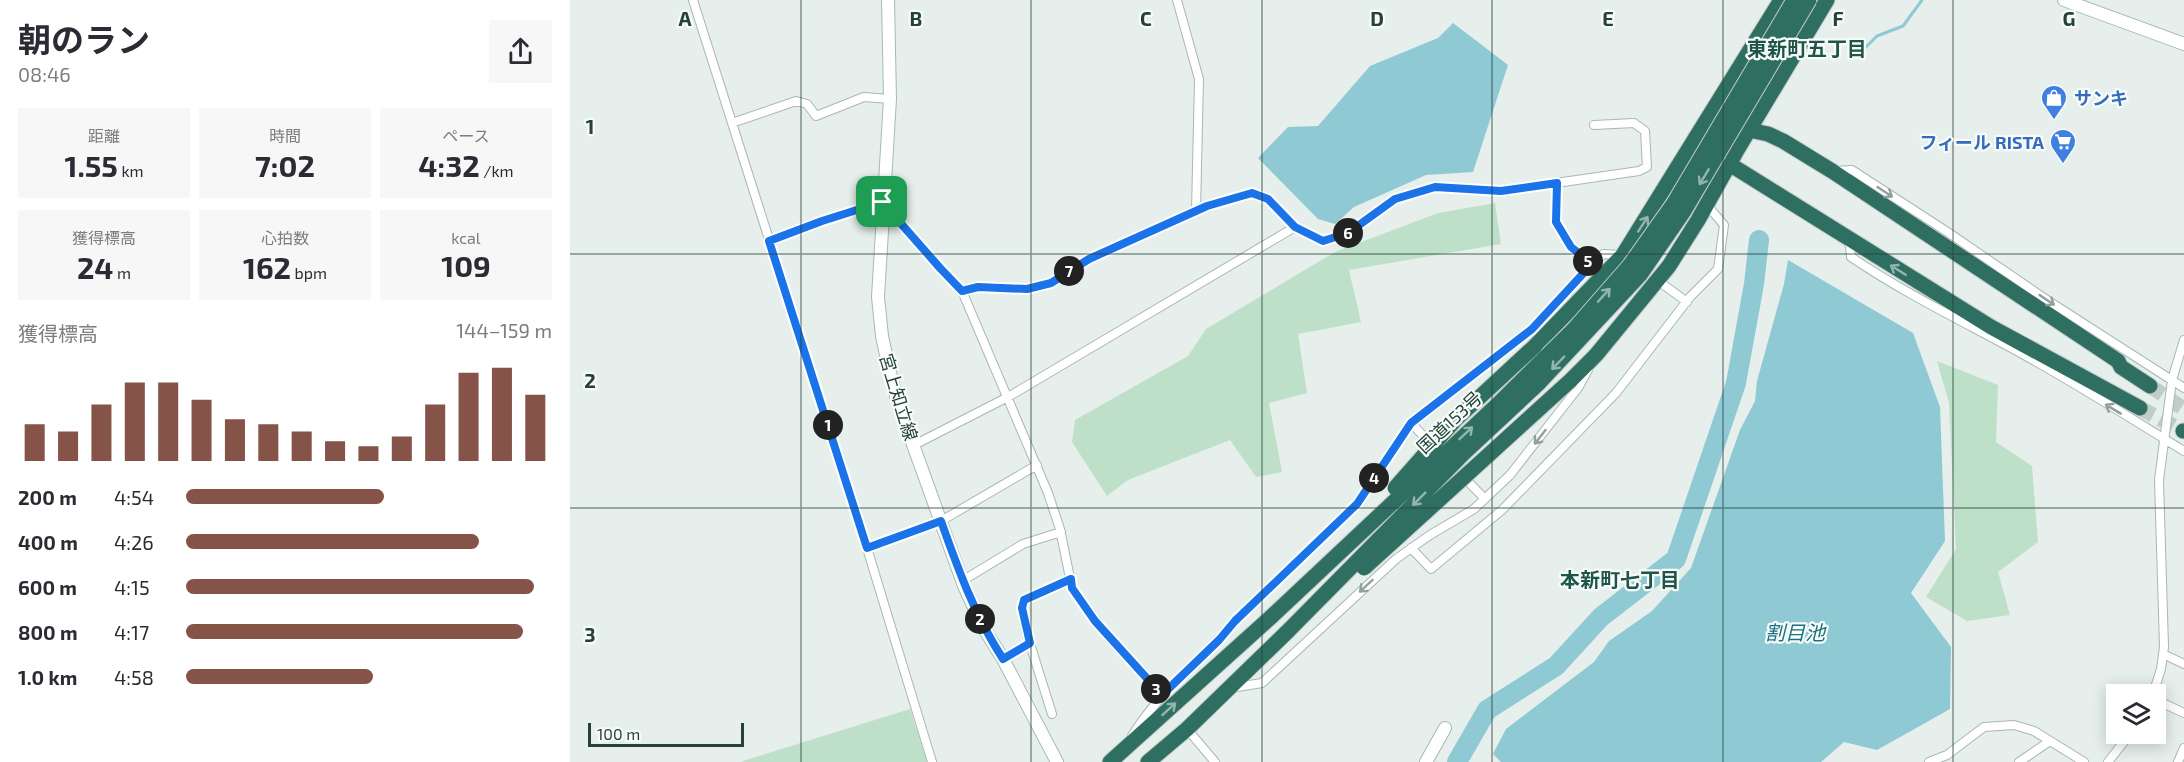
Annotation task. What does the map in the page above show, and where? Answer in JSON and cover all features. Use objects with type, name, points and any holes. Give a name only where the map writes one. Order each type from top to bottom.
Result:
[{"type":"highway","points":[[1270,617],[1288,591],[1382,503],[1456,419],[1535,346],[1623,255],[1781,0]]},
{"type":"highway","name":"国道153号","points":[[1110,762],[1270,617],[1496,406],[1575,328],[1630,266],[1674,203],[1794,0]]},
{"type":"highway","name":"国道153号","points":[[1148,762],[1230,688],[1466,452],[1539,383],[1640,274],[1684,211],[1809,0]]},
{"type":"highway","points":[[1288,631],[1304,623],[1596,355],[1675,257],[1827,0]]},
{"type":"highway","points":[[1768,99],[1767,113],[1775,131],[1784,141]]},
{"type":"highway","points":[[1715,108],[1749,130],[1784,141],[1832,171],[2118,361],[2121,367],[2150,386]]},
{"type":"highway","points":[[1694,142],[1991,327],[2136,405]]},
{"type":"main road","name":"宮上知立線","points":[[888,0],[890,99],[878,297],[882,336],[898,403],[962,580],[984,627],[1058,762]]},
{"type":"main road","points":[[2064,0],[2184,44]]},
{"type":"main road","points":[[1426,762],[1444,728]]},
{"type":"street","points":[[693,0],[867,548],[932,762]]},
{"type":"street","points":[[1177,0],[1199,79],[1196,211]]},
{"type":"street","points":[[732,123],[796,101],[807,104],[816,116],[864,97],[890,99]]},
{"type":"street","points":[[962,291],[978,287],[1027,289],[1051,283],[1089,259],[1196,211],[1230,198],[1252,193],[1268,199],[1295,227],[1323,241],[1348,233],[1395,199],[1435,187],[1501,191],[1639,171],[1647,167],[1645,131],[1634,123],[1594,126]]},
{"type":"street","points":[[1832,171],[1852,170],[2184,388]]},
{"type":"street","points":[[1557,183],[1556,222],[1571,247],[1592,264]]},
{"type":"street","points":[[769,241],[882,202],[962,291],[1037,465],[1061,532],[1072,588],[1095,621],[1162,695]]},
{"type":"street","points":[[1411,548],[1431,569],[1502,510],[1616,393],[1687,302],[1718,269],[1724,225],[1707,205]]},
{"type":"street","points":[[914,446],[1008,397],[1295,227]]},
{"type":"street","points":[[1844,236],[1850,246],[1851,257],[1891,284],[1917,295],[2028,357],[2184,451]]},
{"type":"street","points":[[1124,749],[1146,714],[1162,695],[1357,504],[1411,423],[1532,329],[1603,254],[1623,255]]},
{"type":"street","points":[[1657,280],[1687,302]]},
{"type":"street","points":[[2156,684],[2163,654],[2159,480],[2172,380],[2184,340]]},
{"type":"street","points":[[1230,688],[1262,682],[1376,576],[1411,548],[1485,500],[1510,475],[1578,388],[1596,355]]},
{"type":"street","points":[[1411,423],[1485,500]]},
{"type":"street","points":[[867,548],[941,521],[1037,465]]},
{"type":"street","points":[[962,580],[1023,544],[1061,532]]},
{"type":"street","points":[[1052,714],[1030,643],[1022,608],[1024,600],[1071,579]]},
{"type":"street","points":[[1003,659],[1030,643]]},
{"type":"street","points":[[2163,654],[2184,664]]},
{"type":"street","points":[[2166,705],[2184,713]]},
{"type":"street","points":[[1929,762],[1947,755],[1984,727],[2014,725],[2034,730],[2084,762]]},
{"type":"street","points":[[1187,729],[1215,762]]},
{"type":"street","points":[[2019,762],[2050,741]]},
{"type":"street","points":[[2108,762],[2122,744]]},
{"type":"street","points":[[2178,762],[2184,748]]},
{"type":"green space","points":[[1495,203],[1501,244],[1349,270],[1361,322],[1298,334],[1307,393],[1269,403],[1282,472],[1256,477],[1230,440],[1128,480],[1107,496],[1072,442],[1075,420],[1188,356],[1206,329],[1335,252],[1438,213]]},
{"type":"green space","points":[[1937,361],[1998,385],[1996,442],[2032,466],[2038,542],[1998,572],[2010,615],[1967,621],[1926,597],[1956,549],[1949,403]]},
{"type":"green space","points":[[910,709],[927,762],[741,762],[743,761]]},
{"type":"water","points":[[1453,23],[1508,65],[1473,172],[1426,175],[1354,207],[1335,224],[1318,219],[1258,158],[1288,127],[1318,126],[1370,66],[1438,38]]},
{"type":"water","name":"割目池","points":[[1788,260],[1913,333],[1940,407],[1945,541],[1911,593],[1951,647],[1950,709],[1877,750],[1844,742],[1821,762],[1501,762],[1493,754],[1506,729],[1594,662],[1609,641],[1652,611],[1691,568],[1740,430],[1755,401],[1757,381],[1784,284]]},
{"type":"waterway","points":[[1862,51],[1877,36],[1903,26],[1922,0]]},
{"type":"waterway","name":"割目池","points":[[1759,240],[1762,233]]},
{"type":"waterway","name":"割目池","points":[[1457,762],[1487,710],[1556,666],[1601,617],[1676,559],[1736,383],[1754,284],[1759,240]]},
{"type":"tunnel","points":[[2150,386],[2184,409]]},
{"type":"tunnel","points":[[2140,408],[2183,431]]},
{"type":"place","name":"サンキ","points":[[2054,121]]},
{"type":"place","name":"フィール RISTA","points":[[2063,165]]},
{"type":"district","name":"東新町五丁目","points":[[1807,48]]},
{"type":"district","name":"本新町七丁目","points":[[1620,579]]},
{"type":"route","points":[[1557,183],[1556,222],[1571,247],[1592,264],[1532,329],[1411,423],[1357,504],[1313,544],[1162,695],[1095,621],[1072,588],[1071,579],[1024,600],[1022,608],[1030,643],[1003,659],[995,648],[964,586],[941,521],[867,548],[769,241],[882,202],[962,291],[978,287],[1027,289],[1051,283],[1089,259],[1207,206],[1252,193],[1268,199],[1295,227],[1323,241],[1348,233],[1395,199],[1435,187],[1501,191],[1557,183]]}]
